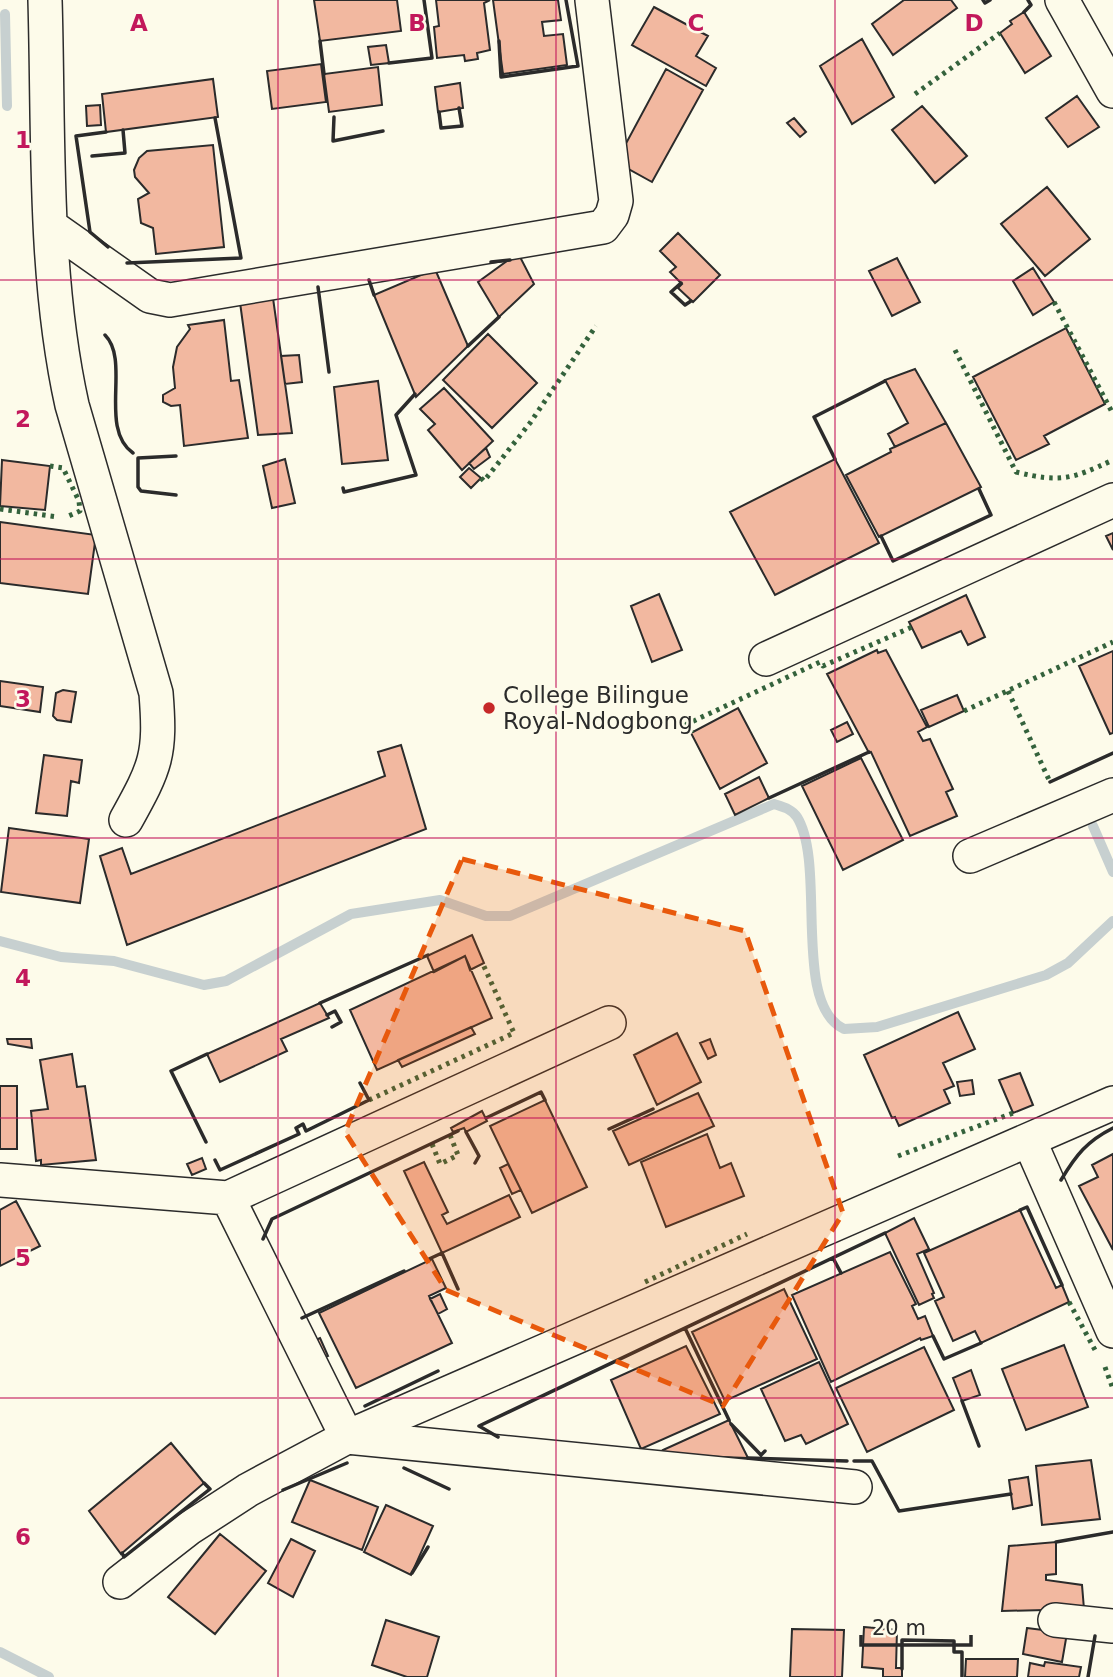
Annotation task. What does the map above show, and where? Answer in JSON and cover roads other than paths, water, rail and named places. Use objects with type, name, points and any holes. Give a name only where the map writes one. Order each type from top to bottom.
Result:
[{"type":"street","points":[[46,0],[52,227],[63,362],[70,395],[156,693],[160,741],[151,776],[126,820]]},
{"type":"street","points":[[52,227],[150,296],[170,300],[603,227],[612,215],[616,201],[592,0]]},
{"type":"street","points":[[1062,0],[1113,91]]},
{"type":"street","points":[[766,659],[1113,500]]},
{"type":"street","points":[[970,856],[1113,795]]},
{"type":"street","points":[[0,1180],[229,1198],[609,1023]]},
{"type":"street","points":[[120,1582],[188,1529],[248,1490],[347,1437],[1030,1142],[1113,1102]]},
{"type":"street","points":[[1030,1142],[1113,1331]]},
{"type":"street","points":[[229,1198],[347,1437]]},
{"type":"street","points":[[347,1437],[855,1488]]},
{"type":"street","points":[[1055,1620],[1113,1626]]},
{"type":"waterway","points":[[5,14],[7,106]]},
{"type":"waterway","points":[[0,941],[61,957],[114,961],[204,985],[226,981],[351,914],[440,900],[486,916],[510,916],[774,804],[795,814],[805,839],[810,867],[814,964],[819,992],[828,1015],[844,1029],[877,1027],[1046,975],[1068,963],[1113,921]]},
{"type":"waterway","points":[[1093,826],[1113,872]]},
{"type":"waterway","points":[[0,1652],[49,1677]]},
{"type":"place","name":"College Bilingue Royal-Ndogbong","points":[[489,708]]}]
